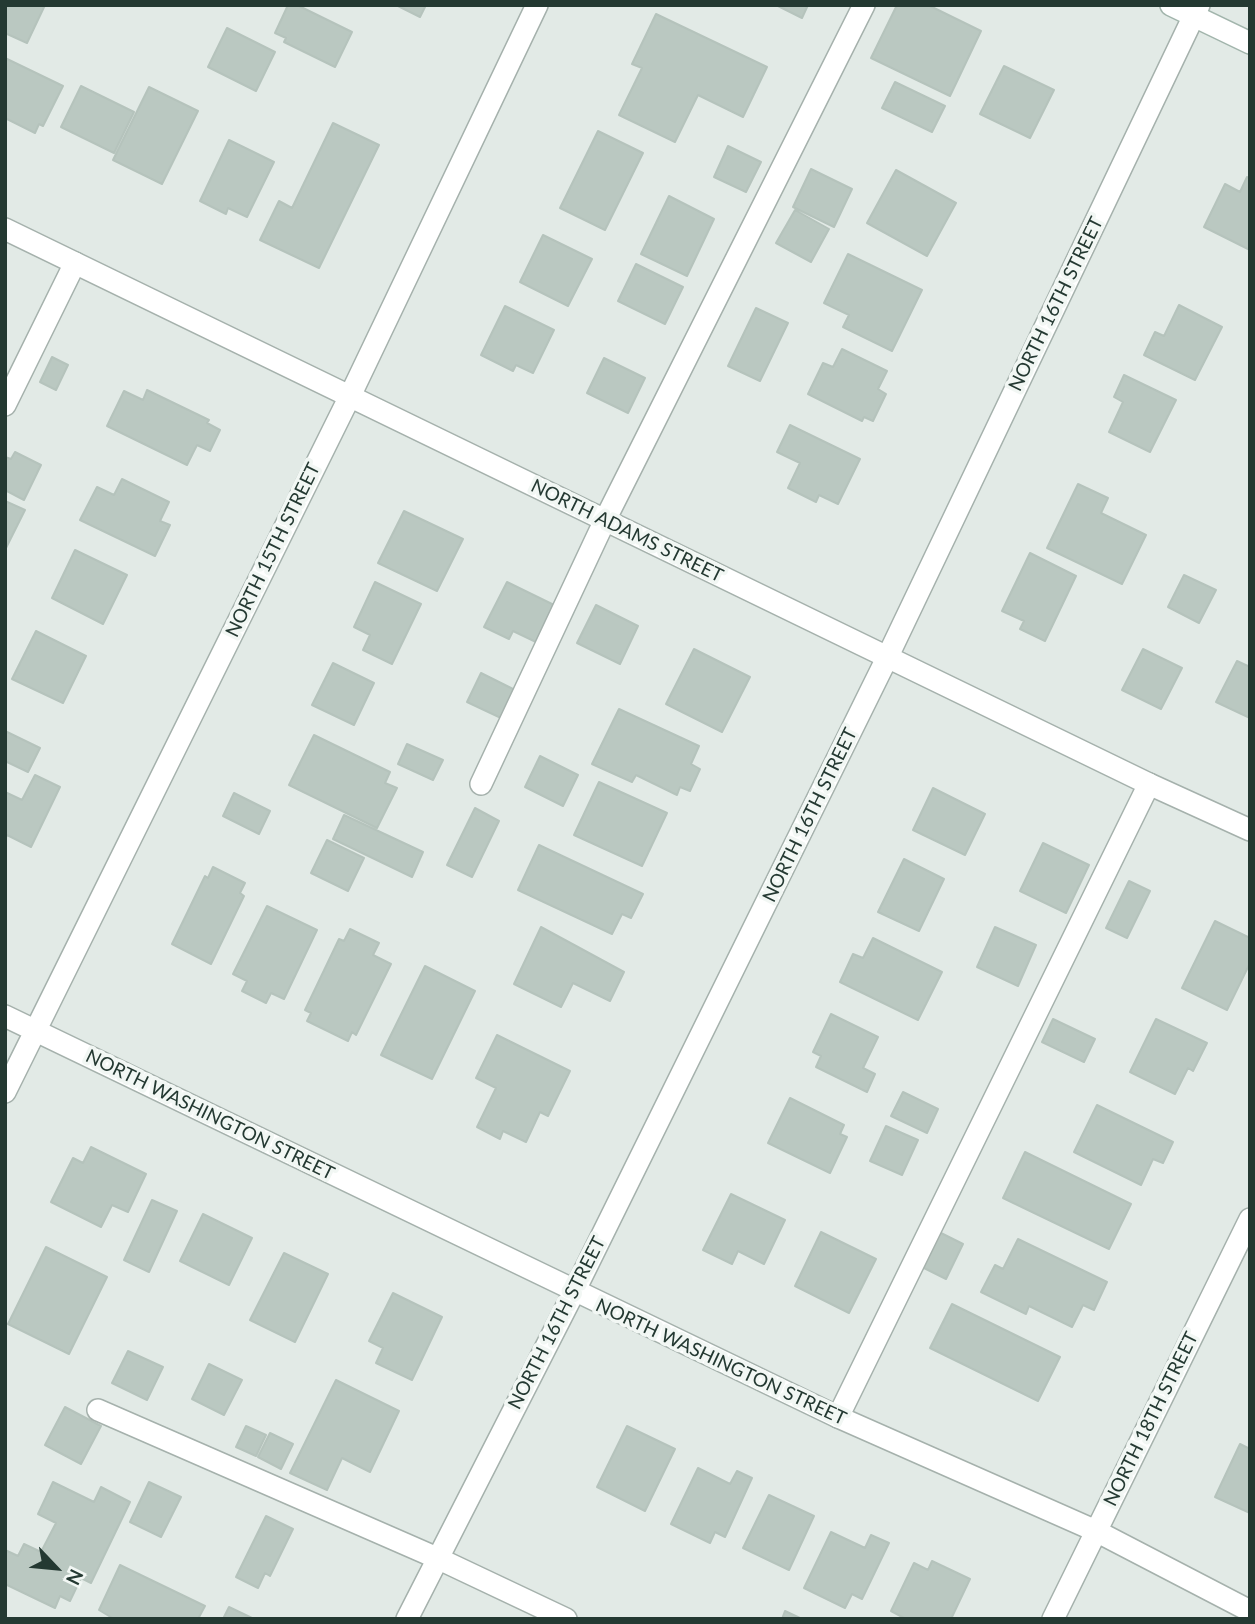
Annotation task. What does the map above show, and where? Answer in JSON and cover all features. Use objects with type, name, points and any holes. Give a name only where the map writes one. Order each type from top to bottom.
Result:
[{"type":"street","name":"NORTH 15TH STREET","points":[[5,1092],[350,396],[537,5]]},
{"type":"street","points":[[481,784],[605,520],[864,5]]},
{"type":"street","points":[[1171,5],[1197,11],[1250,43]]},
{"type":"street","name":"NORTH 16TH STREET","points":[[407,1619],[574,1292],[887,658],[1197,11]]},
{"type":"street","name":"NORTH ADAMS STREET","points":[[5,229],[887,658],[1250,830]]},
{"type":"street","points":[[5,405],[75,263]]},
{"type":"street","points":[[838,1418],[1149,784]]},
{"type":"street","name":"NORTH WASHINGTON STREET","points":[[5,1016],[838,1418],[1096,1531],[1250,1612]]},
{"type":"street","name":"NORTH 18TH STREET","points":[[1053,1619],[1250,1219]]},
{"type":"street","points":[[98,1409],[437,1558],[566,1619]]},
{"type":"building","points":[[5,5],[45,5],[27,43],[5,33]]},
{"type":"building","points":[[288,5],[297,5],[352,32],[335,67],[284,42],[286,38],[275,33]]},
{"type":"building","points":[[396,5],[426,5],[420,17]]},
{"type":"building","points":[[776,5],[808,5],[802,18]]},
{"type":"building","points":[[897,5],[928,5],[981,31],[950,96],[871,58]]},
{"type":"building","points":[[656,14],[767,67],[743,117],[698,95],[675,142],[619,115],[642,68],[632,64]]},
{"type":"building","points":[[227,28],[275,52],[256,91],[208,67]]},
{"type":"building","points":[[5,58],[63,86],[43,126],[39,124],[35,133],[5,118]]},
{"type":"building","points":[[1004,66],[1054,90],[1030,138],[980,114]]},
{"type":"building","points":[[895,82],[945,106],[932,132],[882,108]]},
{"type":"building","points":[[81,86],[134,112],[114,153],[61,127]]},
{"type":"building","points":[[149,87],[198,111],[162,184],[113,160]]},
{"type":"building","points":[[333,123],[379,145],[319,268],[260,240],[279,201],[292,208]]},
{"type":"building","points":[[598,131],[643,153],[605,230],[560,208]]},
{"type":"building","points":[[229,140],[274,162],[247,217],[228,208],[226,214],[200,201]]},
{"type":"building","points":[[728,146],[761,162],[746,192],[714,177]]},
{"type":"building","points":[[811,169],[852,189],[834,227],[793,207]]},
{"type":"building","points":[[896,170],[956,203],[927,256],[867,223]]},
{"type":"building","points":[[1247,177],[1250,179],[1250,250],[1204,227],[1225,184],[1240,192]]},
{"type":"building","points":[[669,196],[714,219],[687,276],[641,254]]},
{"type":"building","points":[[795,210],[829,229],[811,262],[776,243]]},
{"type":"building","points":[[543,235],[592,259],[568,306],[520,282]]},
{"type":"building","points":[[848,254],[922,290],[892,351],[843,327],[849,315],[824,303]]},
{"type":"building","points":[[636,264],[683,287],[665,324],[618,301]]},
{"type":"building","points":[[1179,305],[1222,327],[1195,380],[1144,355],[1155,332],[1164,336]]},
{"type":"building","points":[[505,306],[554,330],[533,373],[516,365],[513,371],[481,355]]},
{"type":"building","points":[[756,308],[788,323],[760,381],[728,366]]},
{"type":"building","points":[[842,349],[887,371],[878,389],[886,394],[873,421],[864,417],[862,421],[808,394],[823,363],[833,367]]},
{"type":"building","points":[[52,357],[68,365],[56,390],[40,382]]},
{"type":"building","points":[[604,358],[645,378],[628,413],[587,393]]},
{"type":"building","points":[[1124,375],[1176,400],[1150,452],[1109,432],[1123,402],[1114,397]]},
{"type":"building","points":[[147,390],[209,420],[207,423],[220,430],[210,451],[197,445],[187,465],[107,426],[124,391],[143,400]]},
{"type":"building","points":[[790,425],[860,459],[838,504],[819,495],[816,502],[788,488],[800,463],[777,452]]},
{"type":"building","points":[[15,452],[41,465],[24,500],[5,490],[5,457],[11,459]]},
{"type":"building","points":[[122,479],[169,502],[160,521],[170,525],[155,556],[80,520],[97,487],[114,495]]},
{"type":"building","points":[[1078,484],[1108,498],[1101,513],[1146,535],[1122,584],[1047,548]]},
{"type":"building","points":[[5,501],[25,510],[5,550]]},
{"type":"building","points":[[404,511],[463,539],[437,591],[378,563]]},
{"type":"building","points":[[75,550],[127,575],[103,624],[52,598]]},
{"type":"building","points":[[1030,553],[1076,576],[1045,641],[1020,629],[1024,621],[1002,611]]},
{"type":"building","points":[[1184,575],[1216,590],[1199,623],[1168,607]]},
{"type":"building","points":[[375,582],[421,604],[392,664],[363,650],[370,635],[354,627]]},
{"type":"building","points":[[507,582],[554,605],[536,642],[513,631],[509,639],[484,627]]},
{"type":"building","points":[[596,605],[638,626],[620,664],[577,643]]},
{"type":"building","points":[[36,631],[86,656],[63,703],[12,679]]},
{"type":"building","points":[[694,649],[750,677],[722,732],[666,704]]},
{"type":"building","points":[[1143,649],[1182,668],[1161,709],[1122,690]]},
{"type":"building","points":[[1237,661],[1250,667],[1250,718],[1216,702]]},
{"type":"building","points":[[333,663],[374,683],[354,725],[312,705]]},
{"type":"building","points":[[481,673],[515,690],[501,718],[467,702]]},
{"type":"building","points":[[619,709],[699,746],[691,764],[700,769],[690,791],[680,787],[677,795],[636,775],[632,782],[592,764]]},
{"type":"building","points":[[5,731],[40,748],[28,772],[5,761]]},
{"type":"building","points":[[314,735],[390,772],[385,783],[397,788],[377,828],[289,785]]},
{"type":"building","points":[[407,744],[443,760],[433,780],[398,764]]},
{"type":"building","points":[[540,756],[578,775],[563,806],[525,787]]},
{"type":"building","points":[[35,775],[60,787],[31,847],[7,835],[5,840],[5,792],[22,800]]},
{"type":"building","points":[[599,782],[667,813],[642,866],[574,835]]},
{"type":"building","points":[[933,788],[985,814],[965,855],[913,830]]},
{"type":"building","points":[[234,793],[270,811],[259,834],[223,816]]},
{"type":"building","points":[[475,808],[499,821],[472,877],[447,865]]},
{"type":"building","points":[[344,815],[423,852],[412,877],[333,839]]},
{"type":"building","points":[[327,840],[364,858],[348,891],[311,873]]},
{"type":"building","points":[[1043,843],[1089,865],[1066,913],[1020,891]]},
{"type":"building","points":[[539,845],[643,894],[631,918],[622,914],[612,934],[518,890]]},
{"type":"building","points":[[904,859],[944,879],[919,931],[878,912]]},
{"type":"building","points":[[213,867],[245,883],[240,893],[244,896],[211,964],[172,944],[205,876],[208,878]]},
{"type":"building","points":[[1129,881],[1150,891],[1127,938],[1106,928]]},
{"type":"building","points":[[267,906],[317,930],[284,999],[271,993],[266,1003],[242,991],[247,981],[233,974]]},
{"type":"building","points":[[1215,921],[1250,938],[1250,963],[1227,1010],[1182,988]]},
{"type":"building","points":[[541,927],[624,972],[610,1001],[573,983],[561,1007],[514,984]]},
{"type":"building","points":[[995,927],[1036,945],[1018,986],[977,967]]},
{"type":"building","points":[[350,929],[379,943],[373,955],[391,964],[356,1035],[352,1032],[348,1041],[307,1021],[311,1013],[305,1010],[339,939],[344,941]]},
{"type":"building","points":[[873,938],[942,972],[918,1020],[840,982],[853,954],[863,958]]},
{"type":"building","points":[[425,966],[475,991],[432,1079],[381,1055]]},
{"type":"building","points":[[831,1014],[878,1037],[863,1068],[875,1074],[867,1092],[816,1067],[821,1056],[813,1052]]},
{"type":"building","points":[[1053,1019],[1095,1039],[1084,1062],[1042,1042]]},
{"type":"building","points":[[1156,1019],[1207,1043],[1193,1071],[1188,1068],[1175,1094],[1130,1072]]},
{"type":"building","points":[[497,1035],[570,1071],[548,1116],[540,1112],[526,1142],[503,1131],[500,1139],[477,1127],[496,1088],[476,1078]]},
{"type":"building","points":[[903,1092],[938,1109],[927,1133],[891,1116]]},
{"type":"building","points":[[790,1098],[844,1125],[840,1134],[847,1137],[830,1173],[768,1143]]},
{"type":"building","points":[[1097,1105],[1173,1142],[1163,1163],[1153,1159],[1141,1185],[1074,1152]]},
{"type":"building","points":[[886,1126],[918,1140],[902,1175],[870,1161]]},
{"type":"building","points":[[91,1147],[146,1174],[128,1212],[112,1205],[101,1227],[51,1202],[73,1158],[83,1163]]},
{"type":"building","points":[[1025,1152],[1131,1204],[1109,1249],[1003,1198]]},
{"type":"building","points":[[731,1194],[785,1220],[764,1264],[738,1251],[732,1264],[703,1250]]},
{"type":"building","points":[[152,1200],[177,1211],[149,1272],[124,1260]]},
{"type":"building","points":[[203,1214],[252,1238],[229,1285],[180,1261]]},
{"type":"building","points":[[821,1232],[876,1259],[849,1313],[795,1286]]},
{"type":"building","points":[[939,1232],[963,1244],[946,1279],[922,1267]]},
{"type":"building","points":[[1018,1239],[1107,1282],[1094,1310],[1083,1305],[1072,1327],[1029,1306],[1026,1314],[981,1292],[995,1265],[1003,1269]]},
{"type":"building","points":[[46,1247],[107,1277],[69,1354],[8,1324]]},
{"type":"building","points":[[284,1253],[328,1274],[295,1342],[250,1320]]},
{"type":"building","points":[[393,1293],[442,1317],[412,1380],[376,1363],[383,1348],[369,1341]]},
{"type":"building","points":[[952,1304],[1060,1357],[1038,1401],[930,1348]]},
{"type":"building","points":[[128,1351],[163,1367],[147,1400],[112,1383]]},
{"type":"building","points":[[209,1364],[242,1380],[224,1415],[192,1399]]},
{"type":"building","points":[[336,1380],[399,1411],[370,1472],[342,1458],[327,1490],[290,1473]]},
{"type":"building","points":[[65,1407],[101,1426],[81,1464],[45,1445]]},
{"type":"building","points":[[246,1426],[266,1435],[256,1456],[236,1447]]},
{"type":"building","points":[[627,1426],[675,1449],[645,1511],[597,1487]]},
{"type":"building","points":[[270,1433],[293,1444],[281,1469],[258,1457]]},
{"type":"building","points":[[1240,1444],[1250,1449],[1250,1513],[1215,1497]]},
{"type":"building","points":[[698,1468],[730,1484],[737,1471],[752,1478],[725,1537],[715,1532],[710,1543],[671,1524]]},
{"type":"building","points":[[53,1482],[94,1502],[101,1487],[130,1502],[91,1583],[81,1578],[70,1601],[60,1596],[55,1608],[5,1584],[5,1550],[18,1556],[24,1544],[41,1552],[56,1523],[38,1514]]},
{"type":"building","points":[[149,1482],[181,1497],[161,1537],[130,1522]]},
{"type":"building","points":[[769,1495],[814,1516],[789,1570],[743,1548]]},
{"type":"building","points":[[266,1516],[293,1529],[270,1576],[265,1573],[258,1588],[236,1577]]},
{"type":"building","points":[[831,1532],[865,1548],[871,1535],[889,1543],[862,1599],[852,1594],[845,1608],[804,1588]]},
{"type":"building","points":[[932,1561],[970,1579],[951,1619],[906,1619],[891,1611],[914,1563],[928,1570]]},
{"type":"building","points":[[120,1565],[205,1606],[198,1619],[114,1619],[99,1610]]},
{"type":"building","points":[[229,1607],[254,1619],[223,1619]]},
{"type":"building","points":[[785,1611],[802,1619],[782,1619]]}]
